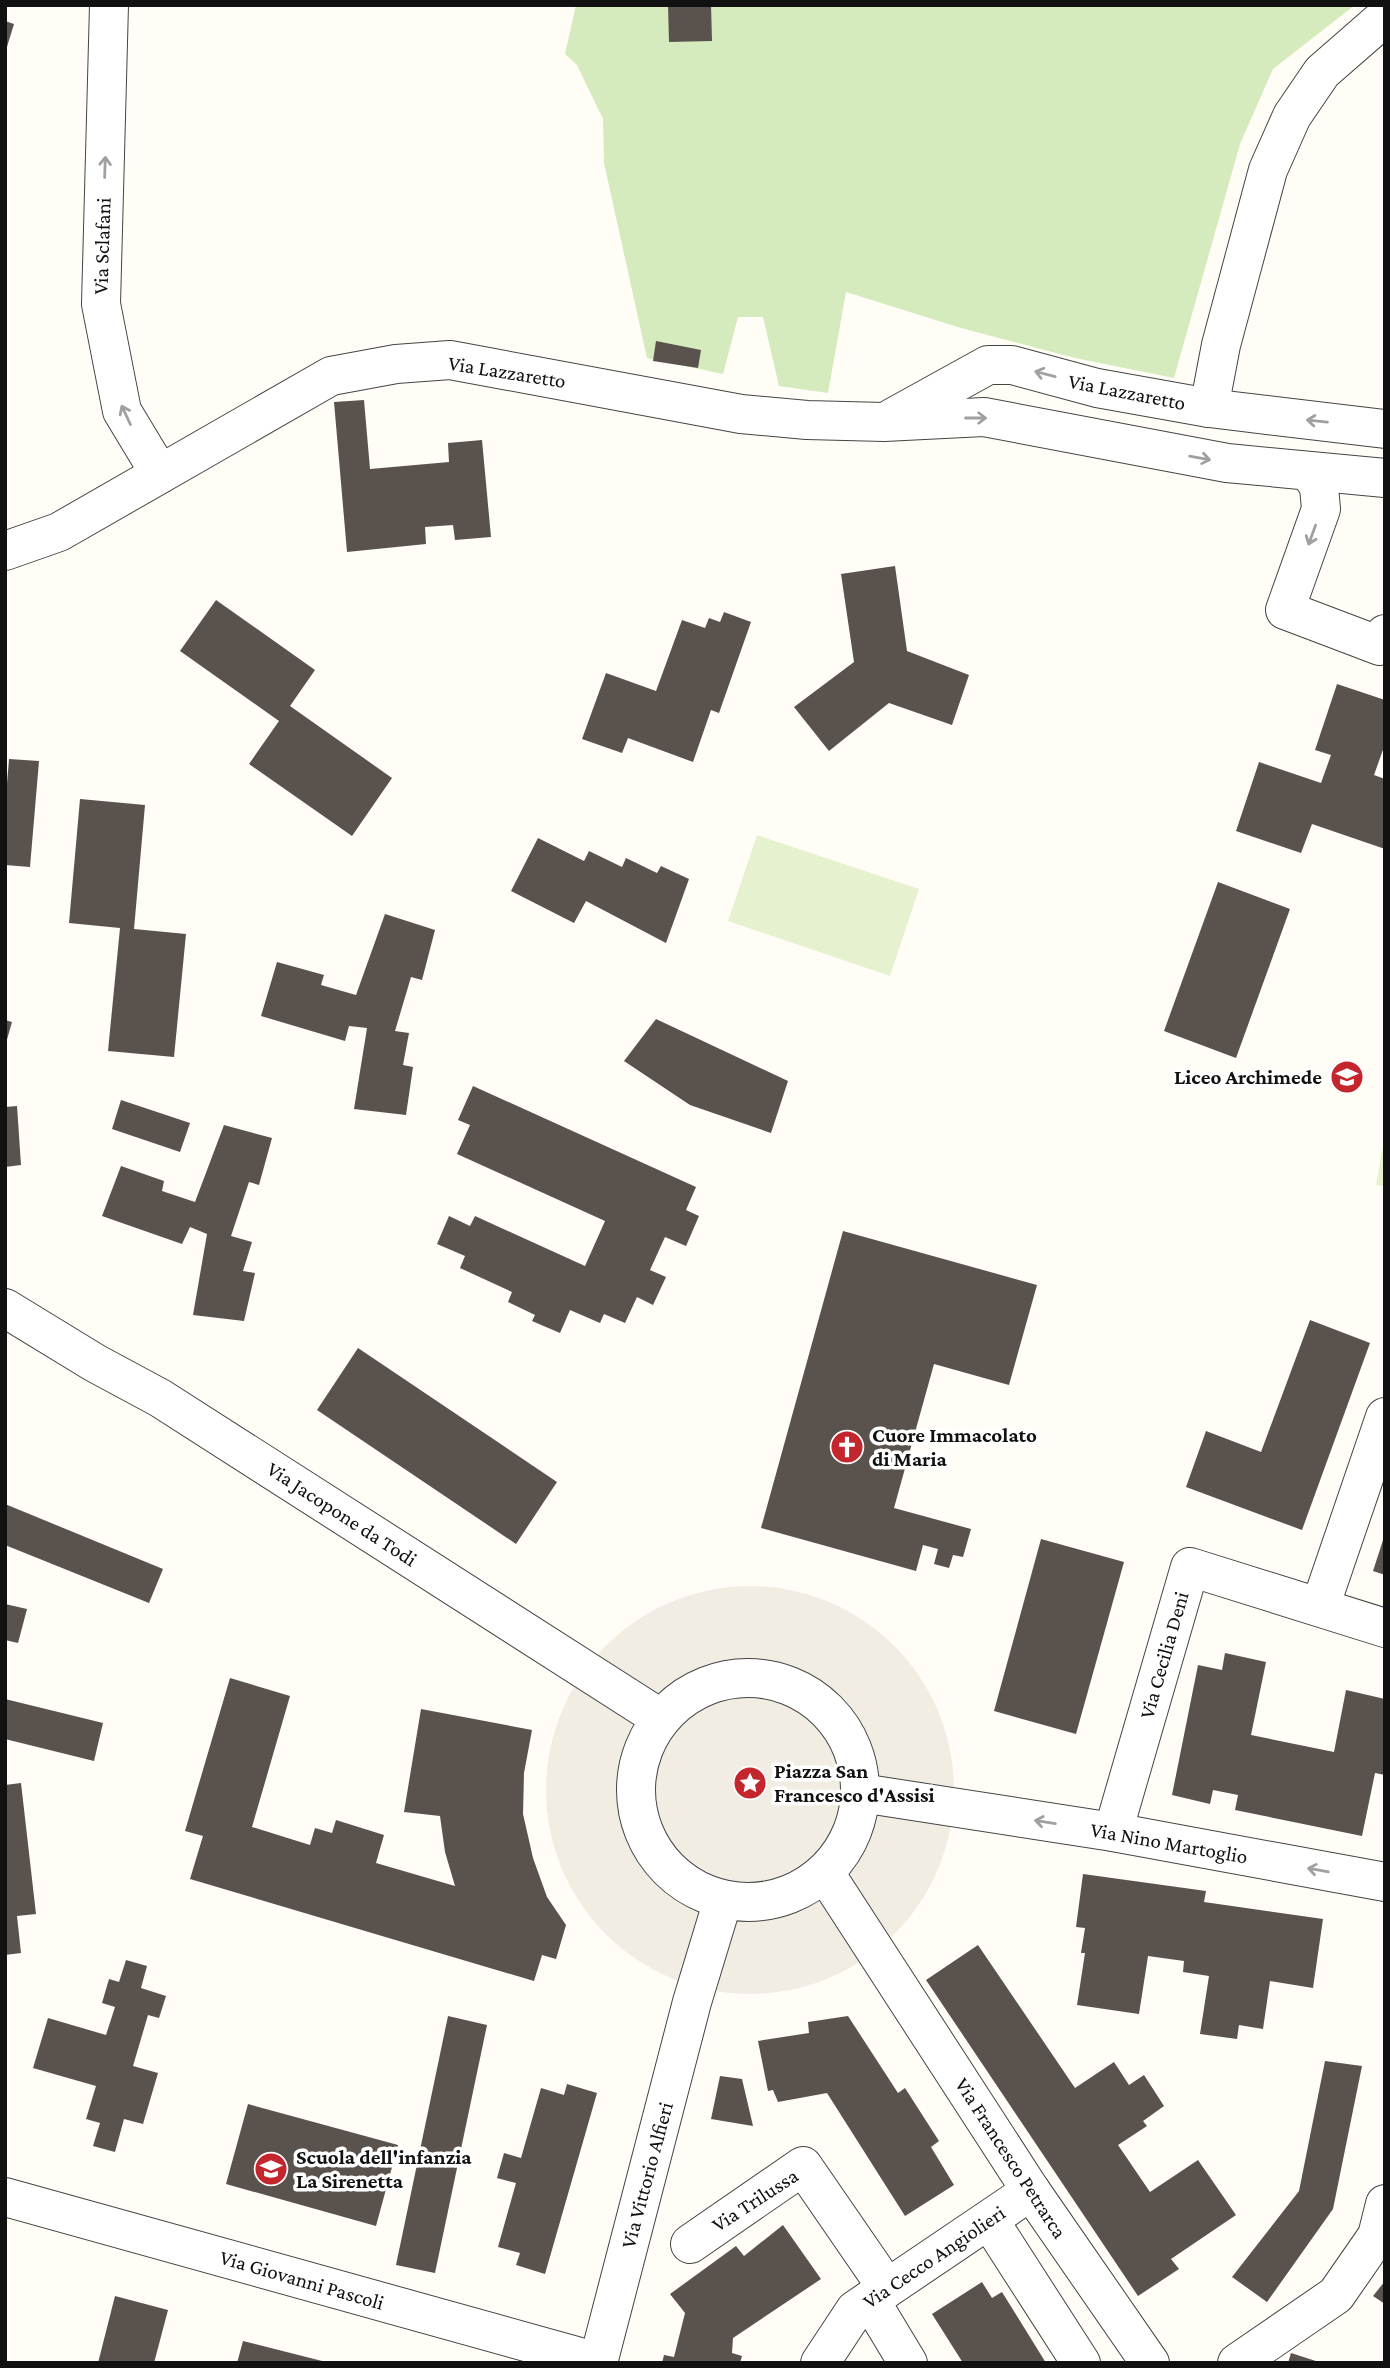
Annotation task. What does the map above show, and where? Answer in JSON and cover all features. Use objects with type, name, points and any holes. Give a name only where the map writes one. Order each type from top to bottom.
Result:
[{"type":"street","name":"Via Sclafani","points":[[109,5],[101,304],[122,411],[160,474]]},
{"type":"street","points":[[1209,408],[1221,345],[1268,170],[1293,116],[1322,72],[1385,17]]},
{"type":"street","name":"Via Lazzaretto","points":[[5,551],[59,532],[331,376],[396,364],[450,360],[741,414],[807,420],[884,422],[984,417],[1227,463],[1385,478]]},
{"type":"street","name":"Via Lazzaretto","points":[[884,422],[988,365],[1012,365],[1097,388],[1209,408],[1385,429]]},
{"type":"street","points":[[1309,471],[1319,487],[1321,509],[1285,610],[1380,646],[1385,634]]},
{"type":"street","points":[[5,1308],[95,1363]]},
{"type":"street","points":[[5,1340],[95,1363]]},
{"type":"street","name":"Via Jacopone da Todi","points":[[95,1363],[160,1398],[660,1718]]},
{"type":"street","points":[[1320,1607],[1385,1417]]},
{"type":"street","name":"Via Cecilia Deni","points":[[1112,1832],[1190,1567],[1385,1628]]},
{"type":"street","points":[[728,1678],[768,1678],[805,1692],[836,1718],[855,1753],[861,1793],[856,1822],[844,1849],[825,1872],[794,1893],[759,1902],[723,1900],[692,1888],[667,1868],[648,1841],[637,1811],[636,1778],[644,1746],[660,1718],[691,1692],[728,1678]]},
{"type":"street","name":"Via Nino Martoglio","points":[[861,1793],[1112,1832],[1385,1882]]},
{"type":"street","name":"Via Francesco Petrarca","points":[[825,1872],[1031,2191],[1150,2363]]},
{"type":"street","name":"Via Vittorio Alfieri","points":[[598,2362],[696,1987],[723,1900]]},
{"type":"street","name":"Via Trilussa","points":[[690,2244],[803,2166],[878,2294]]},
{"type":"street","name":"Via Cecco Angiolieri","points":[[834,2356],[855,2310],[1031,2191]]},
{"type":"street","name":"Via Giovanni Pascoli","points":[[5,2197],[598,2362]]},
{"type":"street","points":[[1237,2363],[1336,2295],[1377,2236],[1385,2204]]},
{"type":"street","points":[[989,2220],[1081,2363]]},
{"type":"street","points":[[878,2294],[908,2363]]},
{"type":"green space","points":[[576,5],[1355,5],[1273,69],[1240,144],[1174,378],[1075,358],[961,328],[846,292],[828,393],[779,386],[763,317],[738,317],[723,374],[647,358],[604,163],[603,119],[577,65],[565,54]]},
{"type":"green space","points":[[757,835],[919,889],[890,976],[728,921]]},
{"type":"green space","points":[[1385,1134],[1385,1186],[1376,1185]]},
{"type":"shaded area","name":"Piazza San Francesco d'Assisi","points":[[750,1586],[790,1590],[828,1602],[863,1621],[894,1646],[919,1677],[938,1712],[950,1750],[954,1790],[950,1830],[938,1868],[919,1903],[894,1934],[863,1959],[828,1978],[790,1990],[750,1994],[710,1990],[672,1978],[637,1959],[606,1934],[581,1903],[562,1868],[550,1830],[546,1790],[550,1750],[562,1712],[581,1677],[606,1646],[637,1621],[672,1602],[710,1590]]},
{"type":"building","points":[[668,5],[711,5],[712,41],[669,42]]},
{"type":"building","points":[[5,21],[14,24],[6,50],[5,50]]},
{"type":"building","points":[[656,341],[701,350],[698,368],[653,361]]},
{"type":"building","points":[[364,400],[370,469],[449,462],[448,443],[482,440],[491,537],[455,540],[453,525],[425,527],[426,544],[347,552],[334,402]]},
{"type":"building","points":[[895,566],[907,651],[969,675],[952,725],[889,703],[829,751],[794,707],[854,662],[841,574]]},
{"type":"building","points":[[216,600],[315,670],[290,706],[392,778],[352,836],[249,764],[279,721],[180,651]]},
{"type":"building","points":[[724,612],[751,622],[719,713],[711,710],[693,762],[628,738],[622,753],[582,739],[606,673],[656,691],[682,620],[705,628],[709,618],[720,622]]},
{"type":"building","points":[[1337,684],[1385,700],[1385,744],[1374,775],[1385,779],[1385,849],[1312,824],[1301,853],[1236,831],[1259,762],[1321,783],[1331,755],[1315,750]]},
{"type":"building","points":[[9,759],[39,761],[30,867],[5,865],[5,808]]},
{"type":"building","points":[[80,799],[145,805],[134,929],[186,934],[174,1057],[108,1051],[120,928],[69,923]]},
{"type":"building","points":[[538,838],[584,861],[589,851],[622,867],[626,858],[657,873],[661,866],[689,879],[666,943],[586,901],[574,923],[511,891]]},
{"type":"building","points":[[1218,882],[1290,909],[1236,1058],[1164,1031]]},
{"type":"building","points":[[385,914],[435,930],[422,980],[411,977],[395,1031],[409,1033],[403,1065],[413,1067],[406,1115],[354,1109],[367,1028],[349,1026],[345,1041],[261,1016],[277,962],[324,975],[321,985],[356,995]]},
{"type":"building","points":[[656,1019],[788,1081],[771,1133],[690,1105],[624,1061]]},
{"type":"building","points":[[5,1020],[12,1022],[6,1043],[5,1043]]},
{"type":"building","points":[[473,1086],[696,1187],[686,1210],[699,1216],[686,1246],[665,1237],[650,1270],[666,1277],[653,1305],[637,1297],[625,1323],[604,1314],[600,1323],[570,1310],[560,1333],[532,1321],[535,1315],[508,1302],[512,1292],[460,1268],[465,1256],[437,1244],[449,1216],[470,1226],[475,1216],[585,1266],[605,1221],[457,1154],[470,1125],[458,1120]]},
{"type":"building","points":[[121,1100],[190,1123],[180,1152],[112,1129]]},
{"type":"building","points":[[17,1106],[21,1165],[5,1167],[5,1107]]},
{"type":"building","points":[[224,1125],[272,1138],[259,1185],[249,1182],[231,1236],[252,1242],[243,1271],[255,1273],[244,1321],[193,1315],[207,1234],[190,1227],[182,1244],[102,1216],[121,1166],[164,1181],[162,1191],[195,1202]]},
{"type":"building","name":"Cuore Immacolato di Maria","points":[[843,1231],[1037,1285],[1009,1385],[934,1364],[894,1508],[971,1529],[963,1557],[953,1555],[949,1568],[934,1564],[938,1549],[923,1545],[916,1571],[761,1528]]},
{"type":"building","points":[[1310,1320],[1370,1343],[1302,1530],[1186,1487],[1206,1431],[1261,1452]]},
{"type":"building","points":[[358,1348],[557,1482],[516,1544],[317,1410]]},
{"type":"building","points":[[5,1504],[163,1569],[149,1603],[5,1545]]},
{"type":"building","points":[[1385,1537],[1385,1575],[1373,1571]]},
{"type":"building","points":[[1041,1539],[1124,1562],[1076,1734],[994,1711]]},
{"type":"building","points":[[5,1604],[27,1609],[18,1643],[5,1640]]},
{"type":"building","points":[[1225,1653],[1266,1662],[1251,1735],[1334,1752],[1346,1690],[1385,1699],[1385,1775],[1375,1773],[1362,1836],[1235,1810],[1238,1795],[1213,1790],[1210,1804],[1172,1795],[1198,1665],[1222,1670]]},
{"type":"building","points":[[230,1678],[290,1696],[252,1827],[310,1845],[315,1828],[332,1833],[336,1820],[384,1835],[376,1863],[455,1886],[445,1852],[440,1816],[404,1812],[421,1709],[532,1730],[524,1773],[523,1814],[533,1858],[547,1897],[566,1925],[556,1959],[542,1955],[534,1981],[190,1879],[203,1836],[185,1831]]},
{"type":"building","points":[[5,1699],[103,1723],[94,1761],[5,1739]]},
{"type":"building","points":[[21,1783],[36,1914],[17,1916],[21,1953],[5,1955],[5,1785]]},
{"type":"building","points":[[1083,1874],[1206,1891],[1204,1902],[1323,1919],[1313,1988],[1270,1981],[1263,2029],[1239,2025],[1237,2039],[1200,2034],[1209,1976],[1183,1972],[1184,1961],[1148,1956],[1139,2014],[1077,2005],[1085,1953],[1081,1953],[1085,1928],[1076,1927]]},
{"type":"building","points":[[978,1945],[1075,2088],[1114,2062],[1129,2085],[1144,2075],[1164,2106],[1143,2121],[1147,2126],[1118,2145],[1150,2192],[1198,2160],[1236,2215],[1171,2259],[1179,2269],[1138,2296],[926,1980]]},
{"type":"building","points":[[126,1960],[147,1966],[141,1988],[166,1996],[159,2018],[148,2015],[133,2066],[158,2073],[143,2124],[124,2119],[115,2152],[93,2146],[100,2123],[86,2119],[96,2086],[33,2068],[48,2018],[106,2035],[115,2007],[102,2003],[109,1979],[119,1982]]},
{"type":"building","points":[[448,2016],[487,2025],[435,2273],[396,2265]]},
{"type":"building","points":[[848,2016],[898,2093],[905,2088],[939,2141],[931,2147],[954,2185],[905,2216],[827,2093],[778,2102],[773,2090],[768,2091],[758,2041],[809,2033],[808,2022]]},
{"type":"building","points":[[1325,2061],[1362,2066],[1333,2209],[1267,2302],[1232,2277],[1299,2191]]},
{"type":"building","points":[[720,2076],[742,2079],[753,2126],[711,2119]]},
{"type":"building","points":[[567,2084],[597,2093],[545,2274],[516,2265],[520,2253],[498,2247],[516,2183],[497,2178],[504,2153],[521,2158],[541,2088],[564,2095]]},
{"type":"building","points":[[248,2104],[398,2145],[376,2226],[226,2184]]},
{"type":"building","points":[[783,2225],[821,2279],[733,2338],[732,2353],[742,2356],[740,2363],[662,2363],[664,2355],[674,2357],[685,2313],[670,2294],[736,2246],[744,2256]]},
{"type":"building","points":[[1385,2281],[1385,2304],[1373,2296]]},
{"type":"building","points":[[982,2282],[992,2298],[1002,2292],[1046,2363],[963,2363],[932,2314]]},
{"type":"building","points":[[115,2296],[168,2310],[154,2363],[98,2363]]},
{"type":"building","points":[[243,2341],[326,2362],[326,2363],[237,2363]]},
{"type":"building","points":[[1291,2353],[1319,2362],[1319,2363],[1288,2363]]},
{"type":"place","name":"Liceo Archimede","points":[[1347,1077]]},
{"type":"place","name":"Cuore Immacolato di Maria","points":[[847,1447]]},
{"type":"place","name":"Piazza San Francesco d'Assisi","points":[[750,1783]]},
{"type":"place","name":"Scuola dell'infanzia La Sirenetta","points":[[271,2169]]}]
